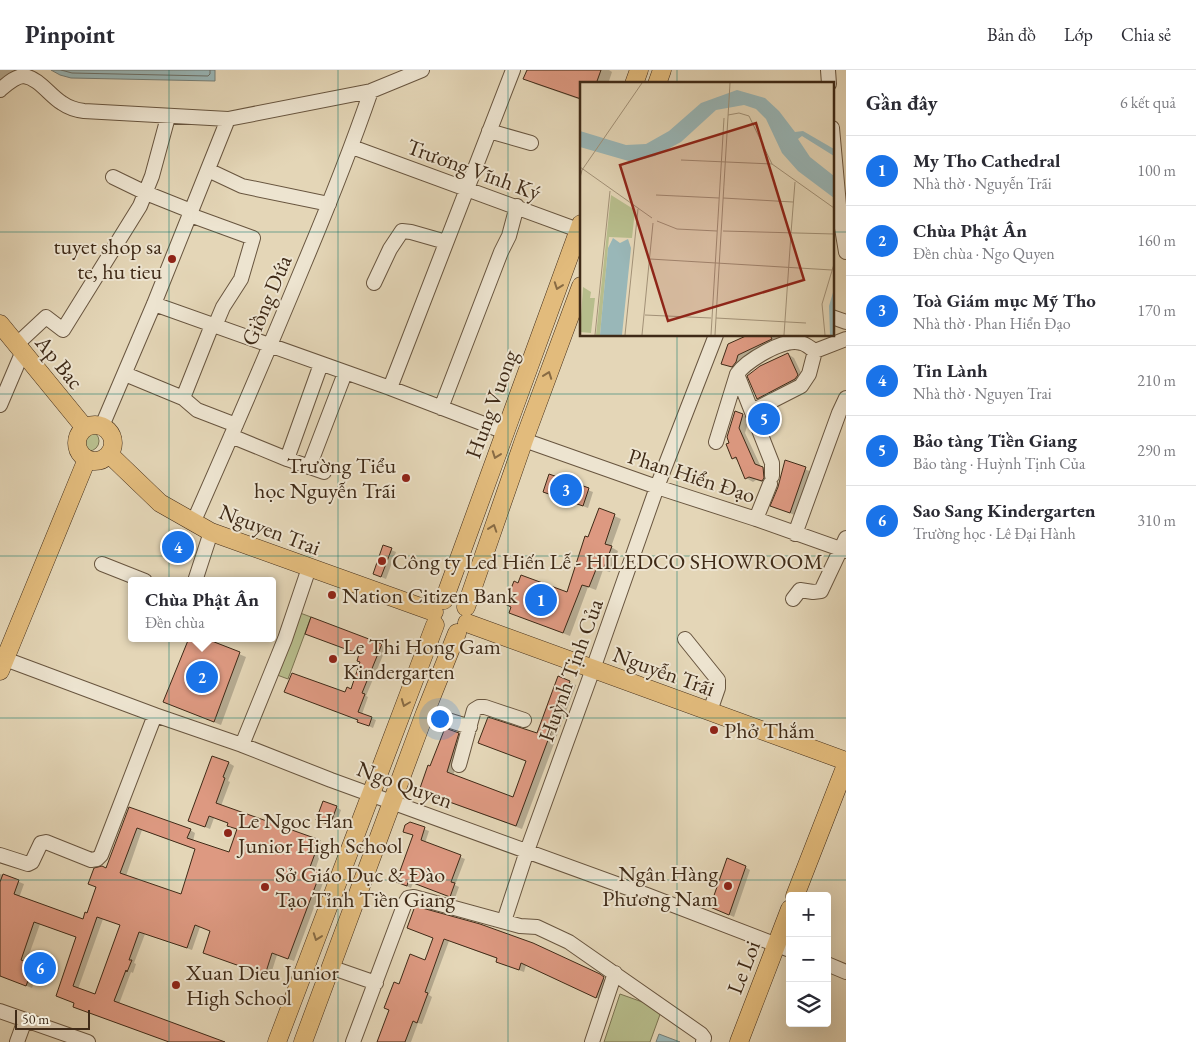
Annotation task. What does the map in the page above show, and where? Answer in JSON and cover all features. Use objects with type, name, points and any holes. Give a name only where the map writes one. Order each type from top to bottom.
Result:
[{"type":"main road","points":[[635,82],[639,70]]},
{"type":"main road","points":[[658,82],[662,70]]},
{"type":"main road","name":"Hung Vuong","points":[[277,1042],[580,228]]},
{"type":"main road","name":"Hung Vuong","points":[[303,1042],[425,712],[463,621],[524,440],[580,289]]},
{"type":"main road","name":"Ap Bac","points":[[0,324],[94,427]]},
{"type":"main road","points":[[94,427],[111,434],[113,439],[112,450],[109,454],[96,461],[87,459],[80,451],[77,441],[81,431],[94,427]]},
{"type":"main road","name":"Nguyen Trai","points":[[109,454],[160,502],[211,532],[438,612]]},
{"type":"main road","points":[[2,665],[87,459]]},
{"type":"main road","name":"Nguyen Trai","points":[[451,598],[456,600],[463,621],[444,633],[438,630],[438,612],[451,598]]},
{"type":"main road","name":"Nguyễn Trãi","points":[[463,621],[846,761]]},
{"type":"main road","points":[[797,892],[846,765]]},
{"type":"main road","name":"Le Loi","points":[[739,1042],[783,947],[786,931]]},
{"type":"street","points":[[0,90],[14,79],[23,76],[34,80],[70,108],[84,112],[228,119],[371,91],[422,70]]},
{"type":"street","points":[[390,388],[512,70]]},
{"type":"street","name":"Giồng Dứa","points":[[193,523],[329,204],[352,147],[371,91]]},
{"type":"street","points":[[0,405],[20,348],[46,317],[64,330],[126,232],[146,193],[156,164],[168,116]]},
{"type":"street","points":[[94,427],[125,374],[228,119]]},
{"type":"street","points":[[489,131],[531,143]]},
{"type":"street","name":"Trương Vĩnh Ký","points":[[352,147],[580,228]]},
{"type":"street","points":[[834,160],[846,252]]},
{"type":"street","points":[[208,170],[242,186],[329,204]]},
{"type":"street","points":[[113,177],[190,213],[253,238],[238,287],[223,307],[214,325],[183,398]]},
{"type":"street","points":[[441,408],[501,252],[509,236],[517,206]]},
{"type":"street","points":[[374,283],[390,249],[402,231],[446,242]]},
{"type":"street","points":[[154,304],[390,388],[505,432]]},
{"type":"street","points":[[834,318],[846,322]]},
{"type":"street","name":"Huỳnh Tịnh Của","points":[[504,921],[527,851],[657,488],[716,336]]},
{"type":"street","points":[[815,351],[846,339]]},
{"type":"street","points":[[716,442],[737,374],[742,367],[754,358],[785,344],[799,342],[815,351]]},
{"type":"street","points":[[752,411],[801,386],[809,374],[815,351]]},
{"type":"street","points":[[287,459],[321,364]]},
{"type":"street","points":[[309,467],[345,372]]},
{"type":"street","points":[[125,374],[183,398],[201,411],[287,459],[324,472]]},
{"type":"street","points":[[737,374],[772,463],[771,480],[756,519]]},
{"type":"street","points":[[795,534],[846,398]]},
{"type":"street","name":"Phan Hiển Đạo","points":[[524,440],[657,488],[756,519],[795,534],[844,546]]},
{"type":"street","points":[[196,577],[211,532]]},
{"type":"street","points":[[794,599],[800,590],[821,591],[844,546]]},
{"type":"street","points":[[102,564],[135,577]]},
{"type":"street","points":[[242,745],[284,639],[309,568]]},
{"type":"street","points":[[685,640],[718,680],[718,688],[710,711]]},
{"type":"street","name":"Ngo Quyen","points":[[2,665],[242,745],[783,947]]},
{"type":"street","points":[[459,765],[474,710],[479,707],[485,707],[524,720]]},
{"type":"street","points":[[425,712],[470,727]]},
{"type":"street","points":[[0,855],[28,864],[32,862],[41,843],[46,842],[91,860],[97,859],[101,855],[155,715]]},
{"type":"street","points":[[353,1042],[376,984],[404,903],[408,898],[414,897],[520,926],[537,927],[556,934],[701,1034],[704,1038],[703,1042]]},
{"type":"street","points":[[831,966],[846,972]]},
{"type":"street","points":[[330,967],[376,984]]},
{"type":"street","points":[[592,1042],[615,973]]},
{"type":"street","points":[[0,1011],[78,1041]]},
{"type":"street","points":[[17,1042],[25,1020]]},
{"type":"green space","points":[[89,431],[96,434],[99,441],[96,448],[89,451],[82,448],[79,441],[82,434]]},
{"type":"green space","points":[[292,610],[311,617],[288,679],[269,672]]},
{"type":"green space","points":[[620,994],[662,1009],[650,1042],[604,1042]]},
{"type":"water","points":[[51,70],[215,70],[215,81],[71,78]]},
{"type":"water","points":[[659,1034],[680,1042],[656,1042]]},
{"type":"building","points":[[527,70],[601,70],[597,82],[580,82],[580,99],[523,79]]},
{"type":"building","points":[[746,336],[770,336],[772,339],[738,355],[732,367],[721,364],[728,344]]},
{"type":"building","points":[[788,353],[798,375],[795,379],[757,399],[747,376],[760,366]]},
{"type":"building","points":[[735,411],[743,414],[739,428],[755,464],[763,467],[764,478],[762,481],[749,477],[745,479],[736,457],[732,459],[726,444],[729,443],[727,437]]},
{"type":"building","points":[[785,460],[806,467],[790,513],[770,506],[778,487]]},
{"type":"building","points":[[549,474],[589,488],[583,506],[543,492]]},
{"type":"building","points":[[599,508],[615,514],[605,544],[612,546],[603,570],[597,567],[589,587],[582,585],[563,633],[509,613],[511,607],[505,604],[514,581],[518,583],[521,575],[567,592],[585,536],[588,537]]},
{"type":"building","name":"Công ty Led Hiến Lễ - HILEDCO SHOWROOM","points":[[383,545],[392,548],[381,577],[373,574]]},
{"type":"building","points":[[311,617],[382,644],[362,693],[365,694],[358,712],[372,717],[369,726],[284,692],[292,673],[345,692],[347,687],[351,689],[360,662],[357,661],[359,654],[305,634]]},
{"type":"building","points":[[187,642],[214,642],[240,652],[214,722],[163,702]]},
{"type":"building","points":[[558,676],[570,681],[516,826],[419,791],[428,765],[430,766],[445,728],[459,733],[447,772],[513,797],[526,761],[478,743],[488,717],[537,733]]},
{"type":"building","points":[[212,756],[229,762],[216,803],[320,840],[310,867],[321,871],[288,959],[272,953],[265,975],[203,953],[210,931],[195,925],[187,948],[139,932],[129,960],[132,960],[114,1001],[225,1042],[169,1042],[73,1007],[74,1003],[56,996],[76,937],[34,922],[21,960],[34,965],[26,986],[0,976],[0,882],[3,874],[19,880],[14,894],[83,919],[96,887],[88,884],[94,868],[102,866],[106,868],[129,807],[191,829],[187,838],[229,852],[237,829],[227,826],[228,823],[209,816],[205,827],[188,821]],"holes":[[[137,828],[195,849],[181,894],[120,873]],[[97,917],[120,925],[95,994],[73,986]]]},
{"type":"building","points":[[323,801],[337,806],[330,825],[316,820]]},
{"type":"building","points":[[410,822],[425,827],[421,840],[461,855],[451,882],[455,883],[450,897],[408,881],[407,886],[396,882],[413,835],[403,832],[405,825]]},
{"type":"building","name":"Ngân Hàng Phương Nam","points":[[727,858],[746,866],[729,915],[710,907]]},
{"type":"building","points":[[415,906],[480,924],[533,943],[600,974],[604,977],[596,998],[521,963],[519,970],[496,962],[497,958],[444,939],[425,992],[428,993],[417,1023],[413,1021],[405,1042],[377,1042],[389,1010],[384,1008],[394,982],[399,984],[410,954],[425,960],[433,938],[407,928]]},
{"type":"place","name":"tuyet shop sa te, hu tieu","points":[[172,259]]},
{"type":"place","name":"Bảo tàng Tiền Giang","points":[[764,419]]},
{"type":"place","name":"Trường Tiểu học Nguyễn Trãi","points":[[406,478]]},
{"type":"place","name":"Toà Giám mục Mỹ Tho","points":[[566,490]]},
{"type":"place","name":"Tin Lành","points":[[178,547]]},
{"type":"place","name":"Công ty Led Hiến Lễ - HILEDCO SHOWROOM","points":[[382,561]]},
{"type":"place","name":"Nation Citizen Bank","points":[[332,595]]},
{"type":"place","name":"My Tho Cathedral","points":[[541,600]]},
{"type":"place","name":"Le Thi Hong Gam Kindergarten","points":[[333,659]]},
{"type":"place","name":"Chùa Phật Ân","points":[[202,677]]},
{"type":"place","name":"Phở Thắm","points":[[714,730]]},
{"type":"place","name":"Le Ngoc Han Junior High School","points":[[228,833]]},
{"type":"place","name":"Ngân Hàng Phương Nam","points":[[728,886]]},
{"type":"place","name":"Sở Giáo Dục & Đào Tạo Tỉnh Tiền Giang","points":[[265,887]]},
{"type":"place","name":"Sao Sang Kindergarten","points":[[40,968]]},
{"type":"place","name":"Xuan Dieu Junior High School","points":[[176,985]]}]
